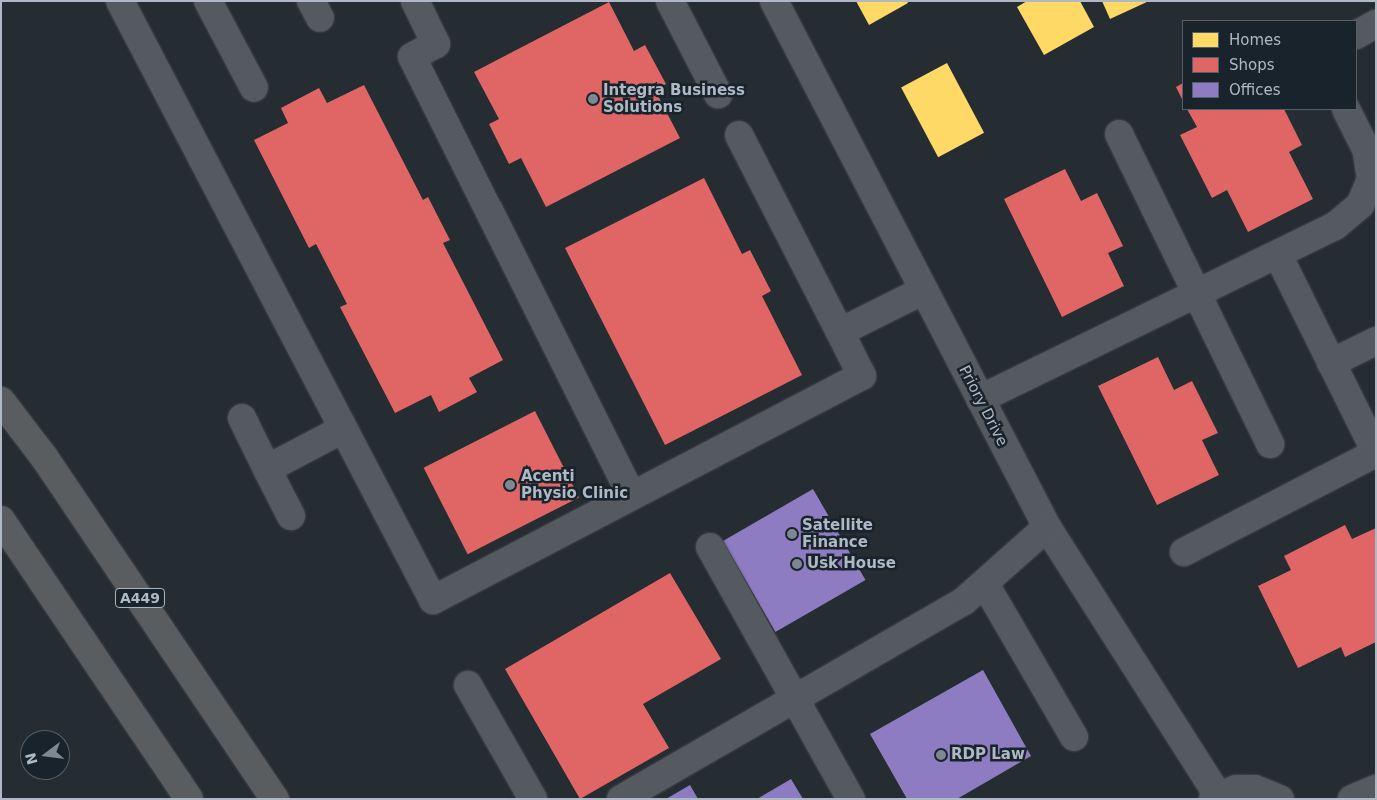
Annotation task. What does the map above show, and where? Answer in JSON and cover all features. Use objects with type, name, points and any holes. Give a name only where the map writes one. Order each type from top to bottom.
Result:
[{"type":"highway","name":"A449","points":[[1,401],[44,457],[275,799]]},
{"type":"highway","points":[[1,520],[189,799]]},
{"type":"street","points":[[120,1],[433,600],[862,376],[739,135]]},
{"type":"street","points":[[208,1],[254,88]]},
{"type":"street","points":[[414,1],[436,44],[412,57],[632,496]]},
{"type":"street","points":[[670,1],[718,94]]},
{"type":"street","name":"Priory Drive","points":[[774,1],[1047,527],[1216,797]]},
{"type":"street","points":[[1357,34],[1376,24]]},
{"type":"street","points":[[980,400],[1278,256],[1334,226],[1360,205],[1374,178],[1366,149],[1346,110]]},
{"type":"street","points":[[1120,134],[1270,444]]},
{"type":"street","points":[[1184,552],[1376,452],[1278,256]]},
{"type":"street","points":[[840,332],[924,290]]},
{"type":"street","points":[[1331,363],[1376,341]]},
{"type":"street","points":[[242,418],[291,516]]},
{"type":"street","points":[[267,469],[344,429]]},
{"type":"street","points":[[621,799],[964,601],[1047,527]]},
{"type":"street","points":[[710,547],[851,799]]},
{"type":"street","points":[[985,584],[1074,738]]},
{"type":"street","points":[[468,685],[533,799]]},
{"type":"street","points":[[1216,797],[1236,789],[1255,788],[1280,799]]},
{"type":"street","points":[[1352,799],[1376,789]]},
{"type":"building: Homes","points":[[856,1],[907,1],[908,3],[869,25]]},
{"type":"building: Homes","points":[[1027,1],[1080,1],[1094,27],[1044,55],[1017,7]]},
{"type":"building: Homes","points":[[1102,1],[1149,1],[1110,19]]},
{"type":"building: Homes","points":[[947,63],[984,133],[938,157],[901,87]]},
{"type":"building: Shops","points":[[609,2],[634,51],[645,45],[666,84],[655,90],[680,138],[546,207],[521,158],[509,164],[489,124],[499,119],[474,72]]},
{"type":"building: Shops","points":[[1182,84],[1182,99],[1176,87]]},
{"type":"building: Shops","points":[[364,85],[423,200],[428,197],[450,240],[443,243],[503,360],[469,378],[477,392],[439,412],[431,395],[395,413],[340,307],[347,304],[316,244],[309,248],[254,140],[288,123],[281,108],[319,88],[327,103]]},
{"type":"building: Shops","points":[[1188,110],[1284,110],[1302,145],[1289,152],[1313,199],[1248,232],[1227,190],[1212,198],[1180,135],[1197,127]]},
{"type":"building: Shops","points":[[1065,169],[1081,201],[1097,193],[1123,246],[1108,253],[1124,286],[1062,317],[1004,199]]},
{"type":"building: Shops","points":[[704,178],[742,254],[750,250],[771,291],[762,296],[802,375],[665,445],[565,248]]},
{"type":"building: Shops","points":[[1158,357],[1174,390],[1192,381],[1218,433],[1202,440],[1219,475],[1157,505],[1098,386]]},
{"type":"building: Shops","points":[[535,411],[579,497],[468,554],[424,468]]},
{"type":"building: Shops","points":[[1345,525],[1352,539],[1376,528],[1376,642],[1345,657],[1341,647],[1298,668],[1258,586],[1291,570],[1284,556]]},
{"type":"building: Shops","points":[[670,573],[721,659],[643,704],[669,748],[580,799],[505,669]]},
{"type":"building: Offices","name":"Usk House","points":[[813,489],[866,580],[775,632],[723,541]]},
{"type":"building: Offices","points":[[983,670],[1031,756],[957,799],[907,799],[870,734]]},
{"type":"building: Offices","points":[[791,779],[803,799],[757,799]]},
{"type":"building: Offices","points":[[690,785],[698,799],[666,799]]},
{"type":"place","name":"Integra Business Solutions","points":[[593,99]]},
{"type":"place","name":"Acenti Physio Clinic","points":[[510,485]]},
{"type":"place","name":"Satellite Finance","points":[[792,534]]},
{"type":"place","name":"Usk House","points":[[797,564]]},
{"type":"place","name":"RDP Law","points":[[941,755]]}]
